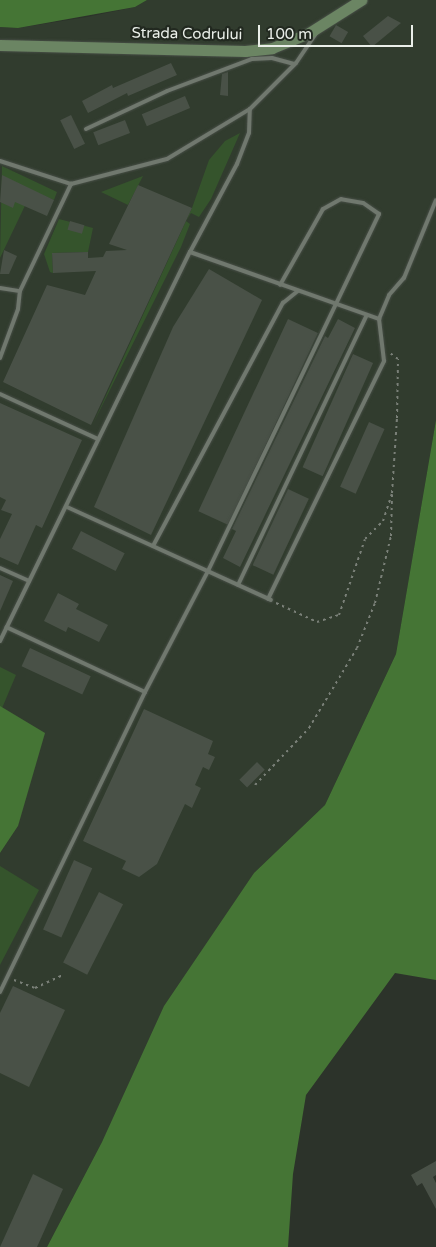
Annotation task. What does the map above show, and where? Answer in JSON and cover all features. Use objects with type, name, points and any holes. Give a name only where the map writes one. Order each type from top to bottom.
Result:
[{"type":"street","name":"Strada Codrului","points":[[0,45],[245,51],[272,48],[323,24],[361,0]]},
{"type":"lane","points":[[0,161],[71,184],[168,159],[250,108],[294,64],[323,24]]},
{"type":"lane","points":[[86,129],[176,87],[252,59],[272,58],[294,64]]},
{"type":"lane","points":[[0,641],[190,252],[236,164],[249,133],[250,108]]},
{"type":"lane","points":[[0,358],[18,310],[20,290],[71,184]]},
{"type":"lane","points":[[0,992],[145,692],[208,571],[379,214],[363,203],[341,199],[323,209],[280,285]]},
{"type":"lane","points":[[67,507],[270,600],[384,361],[385,348],[379,319],[389,295],[404,278],[436,200]]},
{"type":"lane","points":[[190,252],[379,319]]},
{"type":"lane","points":[[0,288],[20,290]]},
{"type":"lane","points":[[153,546],[282,303],[298,291]]},
{"type":"lane","points":[[238,585],[367,315]]},
{"type":"lane","points":[[0,394],[98,439]]},
{"type":"lane","points":[[0,568],[28,581]]},
{"type":"lane","points":[[6,627],[145,692]]},
{"type":"path","points":[[256,785],[309,728],[357,648],[374,604],[391,536],[398,359],[385,348]]},
{"type":"path","points":[[270,600],[317,622],[339,615],[365,539],[383,521],[392,493]]},
{"type":"path","points":[[8,976],[35,988],[61,976]]},
{"type":"shaded area","points":[[147,0],[436,0],[436,420],[396,654],[325,805],[254,873],[102,1142],[47,1247],[0,1247],[0,853],[18,826],[0,706],[0,27],[18,28],[87,17],[135,7]]},
{"type":"green space","points":[[0,0],[147,0],[135,7],[18,28],[0,27]]},
{"type":"green space","points":[[240,133],[211,199],[199,217],[191,213],[186,221],[209,160],[225,141]]},
{"type":"green space","points":[[2,166],[57,192],[54,200],[32,191],[0,258]]},
{"type":"green space","points":[[143,176],[128,205],[101,192]]},
{"type":"green space","points":[[59,219],[93,228],[88,252],[52,253],[53,273],[50,272],[44,254]]},
{"type":"green space","points":[[186,221],[190,224],[181,247],[92,426]]},
{"type":"green space","points":[[436,420],[436,980],[395,973],[306,1095],[293,1174],[288,1247],[47,1247],[102,1142],[164,1006],[254,873],[325,805],[396,654]]},
{"type":"green space","points":[[0,667],[16,675],[0,713]]},
{"type":"green space","points":[[0,706],[45,733],[18,826],[0,853]]},
{"type":"green space","points":[[0,866],[39,890],[0,965]]},
{"type":"building","points":[[388,16],[401,23],[372,47],[363,36]]},
{"type":"building","points":[[336,25],[348,32],[342,43],[330,36]]},
{"type":"building","points":[[171,63],[177,75],[128,96],[127,93],[88,113],[82,101],[112,85],[113,88]]},
{"type":"building","points":[[228,72],[228,96],[220,95],[222,74]]},
{"type":"building","points":[[185,96],[190,108],[147,126],[142,114]]},
{"type":"building","points":[[71,115],[85,144],[74,149],[60,120]]},
{"type":"building","points":[[125,120],[130,133],[98,145],[93,132]]},
{"type":"building","points":[[2,175],[54,200],[47,216],[15,202],[13,208],[0,202]]},
{"type":"building","points":[[138,185],[192,208],[91,425],[3,382],[47,285],[85,295],[96,271],[53,273],[52,253],[88,252],[88,258],[103,257],[106,251],[127,250],[109,244]]},
{"type":"building","points":[[70,221],[84,225],[82,234],[68,230]]},
{"type":"building","points":[[4,250],[17,256],[9,274],[0,274]]},
{"type":"building","points":[[209,269],[262,300],[151,535],[94,507],[173,327]]},
{"type":"building","points":[[288,319],[318,333],[228,525],[198,511]]},
{"type":"building","points":[[338,319],[355,328],[240,567],[223,558],[236,531],[232,529],[325,336],[328,338]]},
{"type":"building","points":[[353,354],[373,363],[323,476],[303,467]]},
{"type":"building","points":[[0,403],[82,440],[42,528],[36,525],[18,565],[0,557],[0,539],[12,514],[1,510],[6,500],[0,497]]},
{"type":"building","points":[[369,422],[385,429],[356,494],[340,487]]},
{"type":"building","points":[[288,489],[309,499],[273,575],[253,565]]},
{"type":"building","points":[[81,531],[125,553],[116,571],[72,549]]},
{"type":"building","points":[[0,575],[13,581],[0,611]]},
{"type":"building","points":[[58,593],[79,604],[76,609],[108,625],[99,642],[68,627],[66,632],[44,621]]},
{"type":"building","points":[[30,648],[91,676],[82,694],[22,666]]},
{"type":"building","points":[[144,709],[213,741],[208,754],[215,757],[209,770],[203,767],[195,785],[201,788],[192,808],[185,804],[157,864],[139,877],[122,869],[126,861],[83,841]]},
{"type":"building","points":[[257,762],[265,770],[247,787],[239,780]]},
{"type":"building","points":[[74,860],[92,868],[61,938],[43,929]]},
{"type":"building","points":[[99,892],[123,904],[87,975],[63,962]]},
{"type":"building","points":[[13,986],[65,1010],[29,1087],[0,1073],[0,1013]]},
{"type":"building","points":[[436,1161],[436,1175],[433,1177],[436,1183],[436,1209],[422,1183],[417,1186],[411,1175]]},
{"type":"building","points":[[33,1174],[63,1189],[37,1247],[0,1247]]}]
